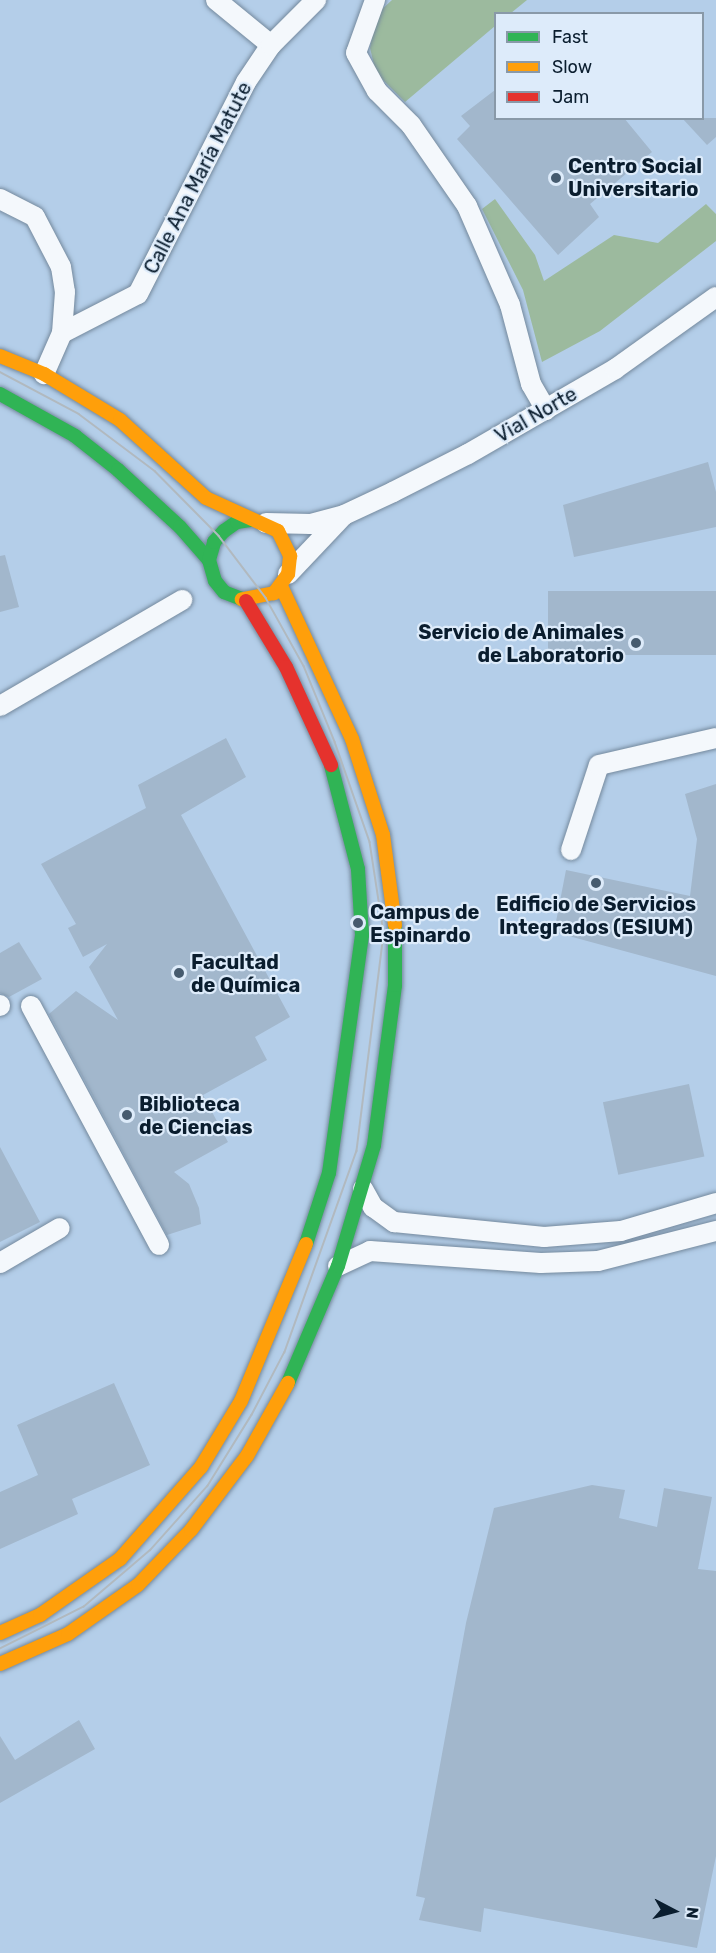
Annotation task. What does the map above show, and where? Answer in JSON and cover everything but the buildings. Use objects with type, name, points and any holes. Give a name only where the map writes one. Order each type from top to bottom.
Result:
[{"type":"main road","points":[[0,356],[44,374],[120,420],[206,498],[259,521],[286,542],[290,556],[285,580],[352,739],[383,835],[395,909],[395,986],[374,1145],[363,1190],[338,1266],[295,1370],[247,1456],[191,1530],[138,1585],[68,1634],[0,1664]]},
{"type":"main road","points":[[0,394],[75,436],[118,470],[180,527],[209,560],[215,580],[224,592],[246,601],[266,598],[285,580]]},
{"type":"main road","points":[[209,560],[214,542],[224,531],[237,522],[259,521]]},
{"type":"main road","points":[[0,1633],[40,1615],[120,1559],[201,1467],[241,1401],[277,1320],[329,1173],[358,984],[362,935],[358,868],[340,790],[318,732],[286,667],[246,601]]},
{"type":"street","points":[[216,0],[271,45]]},
{"type":"street","name":"Calle Ana María Matute","points":[[62,333],[138,294],[246,82],[271,45],[316,0]]},
{"type":"street","points":[[375,0],[356,53],[377,91],[411,125],[467,206],[510,305],[531,384],[546,410]]},
{"type":"street","points":[[0,199],[35,217],[48,237],[65,292],[62,333],[44,374]]},
{"type":"street","name":"Vial Norte","points":[[259,521],[311,524],[344,515],[468,454],[546,410],[615,369],[716,297]]},
{"type":"street","name":"Vial Norte","points":[[285,580],[344,515]]},
{"type":"street","points":[[0,706],[182,600]]},
{"type":"street","points":[[571,850],[599,765],[716,738]]},
{"type":"street","points":[[31,1006],[159,1245]]},
{"type":"street","points":[[363,1190],[373,1207],[394,1222],[507,1235],[573,1238],[621,1232],[716,1203]]},
{"type":"street","points":[[0,1263],[60,1228]]},
{"type":"street","points":[[338,1266],[370,1251],[506,1261],[598,1261],[716,1231]]},
{"type":"green space","points":[[392,0],[527,0],[512,12],[494,12],[494,27],[405,102],[376,73],[370,48],[376,15]]},
{"type":"green space","points":[[495,199],[535,255],[544,281],[614,235],[658,243],[706,204],[716,214],[716,241],[600,331],[542,362],[523,290],[482,209]]},
{"type":"tram line","points":[[0,372],[79,414],[155,471],[219,536],[266,598],[304,666],[335,742],[370,842],[384,934],[357,1151],[285,1352],[252,1415],[208,1486],[151,1550],[84,1607],[0,1649]]},
{"type":"traffic: fast","points":[[0,394],[75,436],[118,470],[180,527],[209,560]]},
{"type":"traffic: fast","points":[[242,599],[224,592],[215,581],[209,560],[214,542],[224,531],[237,522],[252,520]]},
{"type":"traffic: fast","points":[[306,1244],[329,1173],[362,935],[358,869],[331,765]]},
{"type":"traffic: fast","points":[[288,1383],[338,1266],[374,1145],[395,985],[395,925]]},
{"type":"traffic: slow","points":[[0,356],[44,374],[120,420],[206,498],[278,531],[290,556],[288,574],[274,593],[242,599]]},
{"type":"traffic: slow","points":[[281,586],[352,739],[383,835],[395,925]]},
{"type":"traffic: slow","points":[[0,1633],[40,1615],[120,1559],[201,1467],[241,1401],[306,1244]]},
{"type":"traffic: slow","points":[[0,1664],[68,1634],[138,1585],[191,1530],[247,1456],[288,1383]]},
{"type":"traffic: jam","points":[[246,601],[286,667],[331,765]]},
{"type":"place","name":"Centro Social Universitario","points":[[556,178]]},
{"type":"place","name":"Servicio de Animales de Laboratorio","points":[[636,643]]},
{"type":"place","name":"Edificio de Servicios Integrados (ESIUM)","points":[[596,883]]},
{"type":"place","name":"Campus de Espinardo","points":[[358,923]]},
{"type":"place","name":"Facultad de Química","points":[[179,973]]},
{"type":"place","name":"Biblioteca de Ciencias","points":[[127,1115]]}]
